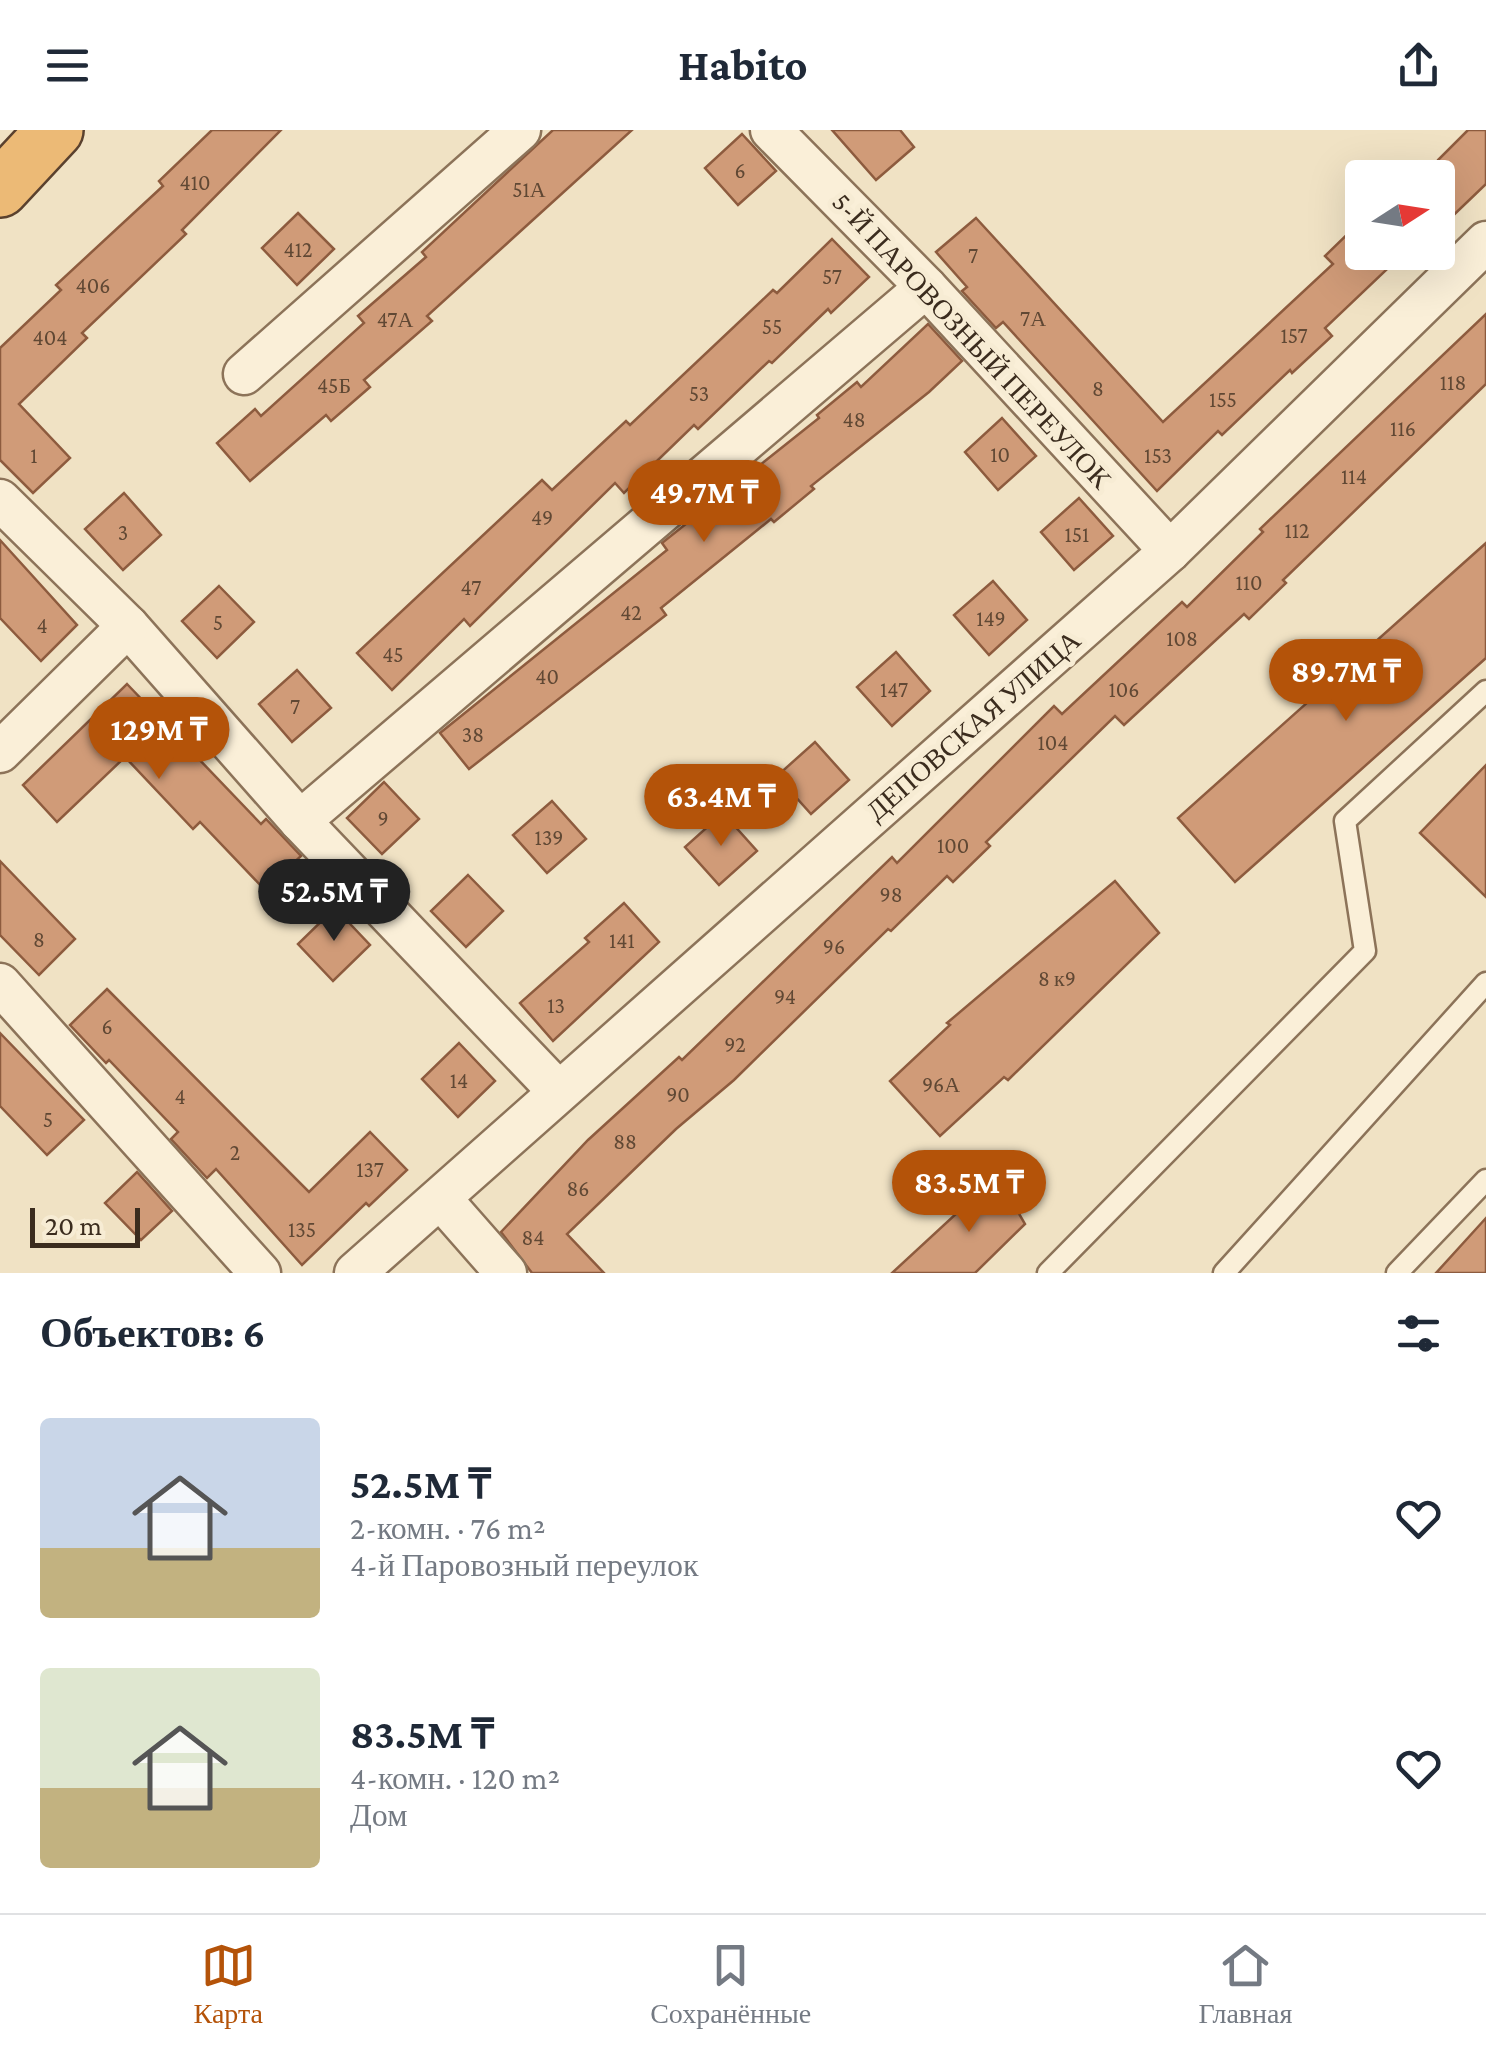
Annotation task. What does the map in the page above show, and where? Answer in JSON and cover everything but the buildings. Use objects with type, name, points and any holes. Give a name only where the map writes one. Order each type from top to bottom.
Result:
[{"type":"highway","points":[[0,189],[55,130]]},
{"type":"street","points":[[244,374],[520,130]]},
{"type":"street","name":"5-Й ПАРОВОЗНЫЙ ПЕРЕУЛОК","points":[[771,130],[926,287],[1170,551]]},
{"type":"street","name":"ДЕПОВСКАЯ УЛИЦА","points":[[355,1273],[1170,551],[1486,242]]},
{"type":"street","points":[[300,822],[926,287]]},
{"type":"street","points":[[0,500],[128,626],[300,822],[558,1090]]},
{"type":"street","points":[[0,752],[128,626]]},
{"type":"street","points":[[0,984],[260,1273]]},
{"type":"street","points":[[441,1199],[506,1273]]},
{"type":"lane","points":[[1048,1273],[1365,951],[1346,821],[1486,692]]},
{"type":"lane","points":[[1224,1273],[1486,983]]},
{"type":"lane","points":[[1397,1273],[1486,1180]]}]
